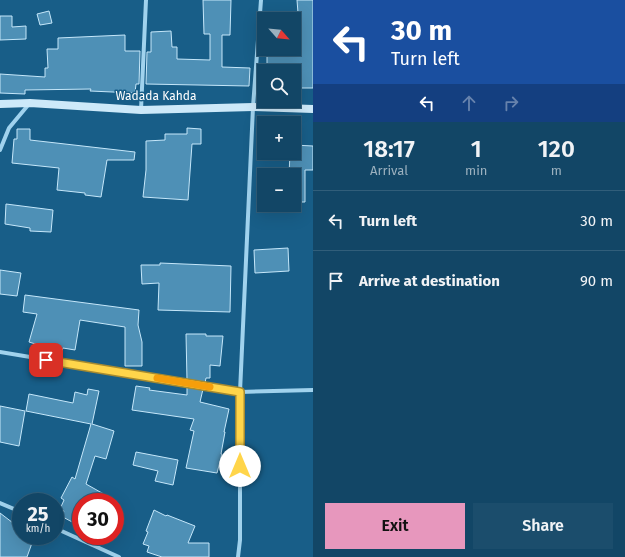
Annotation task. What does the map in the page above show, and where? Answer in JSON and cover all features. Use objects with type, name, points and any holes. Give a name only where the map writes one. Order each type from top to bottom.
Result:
[{"type":"main road","name":"Wadada Kahda","points":[[0,104],[30,104],[141,110],[253,107],[313,109]]},
{"type":"street","points":[[141,110],[146,0]]},
{"type":"street","points":[[238,557],[240,540],[240,392],[253,107],[261,0]]},
{"type":"street","points":[[0,150],[9,128],[30,104]]},
{"type":"street","points":[[0,352],[240,392],[313,390]]},
{"type":"street","points":[[0,503],[12,508]]},
{"type":"street","points":[[64,532],[119,557]]},
{"type":"building","points":[[203,0],[231,0],[230,35],[222,35],[222,67],[250,68],[249,86],[146,84],[147,52],[151,52],[151,32],[171,31],[172,47],[177,47],[177,59],[210,60],[210,34],[204,34]]},
{"type":"building","points":[[297,0],[313,0],[313,88],[301,88],[301,64],[267,64],[267,56],[301,56],[301,12],[298,12]]},
{"type":"building","points":[[49,11],[52,23],[40,25],[37,14]]},
{"type":"building","points":[[0,16],[12,16],[12,27],[26,26],[26,39],[0,40]]},
{"type":"building","points":[[125,35],[125,51],[140,51],[139,84],[136,84],[135,93],[90,91],[91,89],[25,90],[25,94],[0,93],[0,74],[45,77],[45,68],[48,68],[47,49],[58,49],[58,38]]},
{"type":"building","points":[[187,128],[201,129],[201,144],[192,144],[188,200],[143,197],[146,170],[146,141],[165,140],[165,134],[187,134]]},
{"type":"building","points":[[17,129],[30,129],[30,140],[135,152],[134,160],[107,160],[101,197],[85,195],[85,193],[57,190],[59,168],[12,163],[14,139],[17,139]]},
{"type":"building","points":[[301,145],[313,146],[313,170],[305,170],[305,202],[301,202],[301,168],[289,168],[290,160],[301,160]]},
{"type":"building","points":[[6,204],[53,210],[51,232],[30,231],[30,228],[5,224]]},
{"type":"building","points":[[288,248],[289,271],[255,273],[254,250]]},
{"type":"building","points":[[160,263],[231,266],[230,312],[158,310],[159,283],[142,284],[141,265],[160,265]]},
{"type":"building","points":[[0,270],[21,273],[17,296],[0,294]]},
{"type":"building","points":[[25,295],[139,310],[138,325],[142,342],[142,366],[125,366],[125,327],[80,320],[75,350],[63,348],[61,354],[29,342],[37,314],[23,312]]},
{"type":"building","points":[[186,334],[223,336],[220,366],[210,365],[210,378],[206,378],[205,383],[187,380]]},
{"type":"building","points":[[136,386],[150,388],[149,390],[187,395],[187,387],[203,389],[200,402],[229,409],[224,432],[222,454],[217,473],[186,468],[194,431],[190,430],[194,419],[132,410]]},
{"type":"building","points":[[88,389],[99,391],[92,424],[114,431],[106,459],[95,456],[86,484],[102,493],[72,493],[72,522],[64,518],[64,493],[72,477],[75,479],[91,424],[26,411],[29,394],[73,403],[75,392],[87,395]]},
{"type":"building","points":[[0,406],[25,411],[19,446],[0,442]]},
{"type":"building","points":[[136,452],[178,460],[173,485],[155,481],[158,471],[133,465]]},
{"type":"building","points":[[154,510],[166,516],[167,515],[195,526],[188,543],[209,543],[209,557],[162,557],[147,552],[149,546],[143,544]]},
{"type":"building","points":[[0,513],[12,522],[12,545],[31,545],[27,557],[0,557]]},
{"type":"slow traffic","points":[[157,378],[210,387]]},
{"type":"route","points":[[46,360],[240,392],[240,466]]}]
